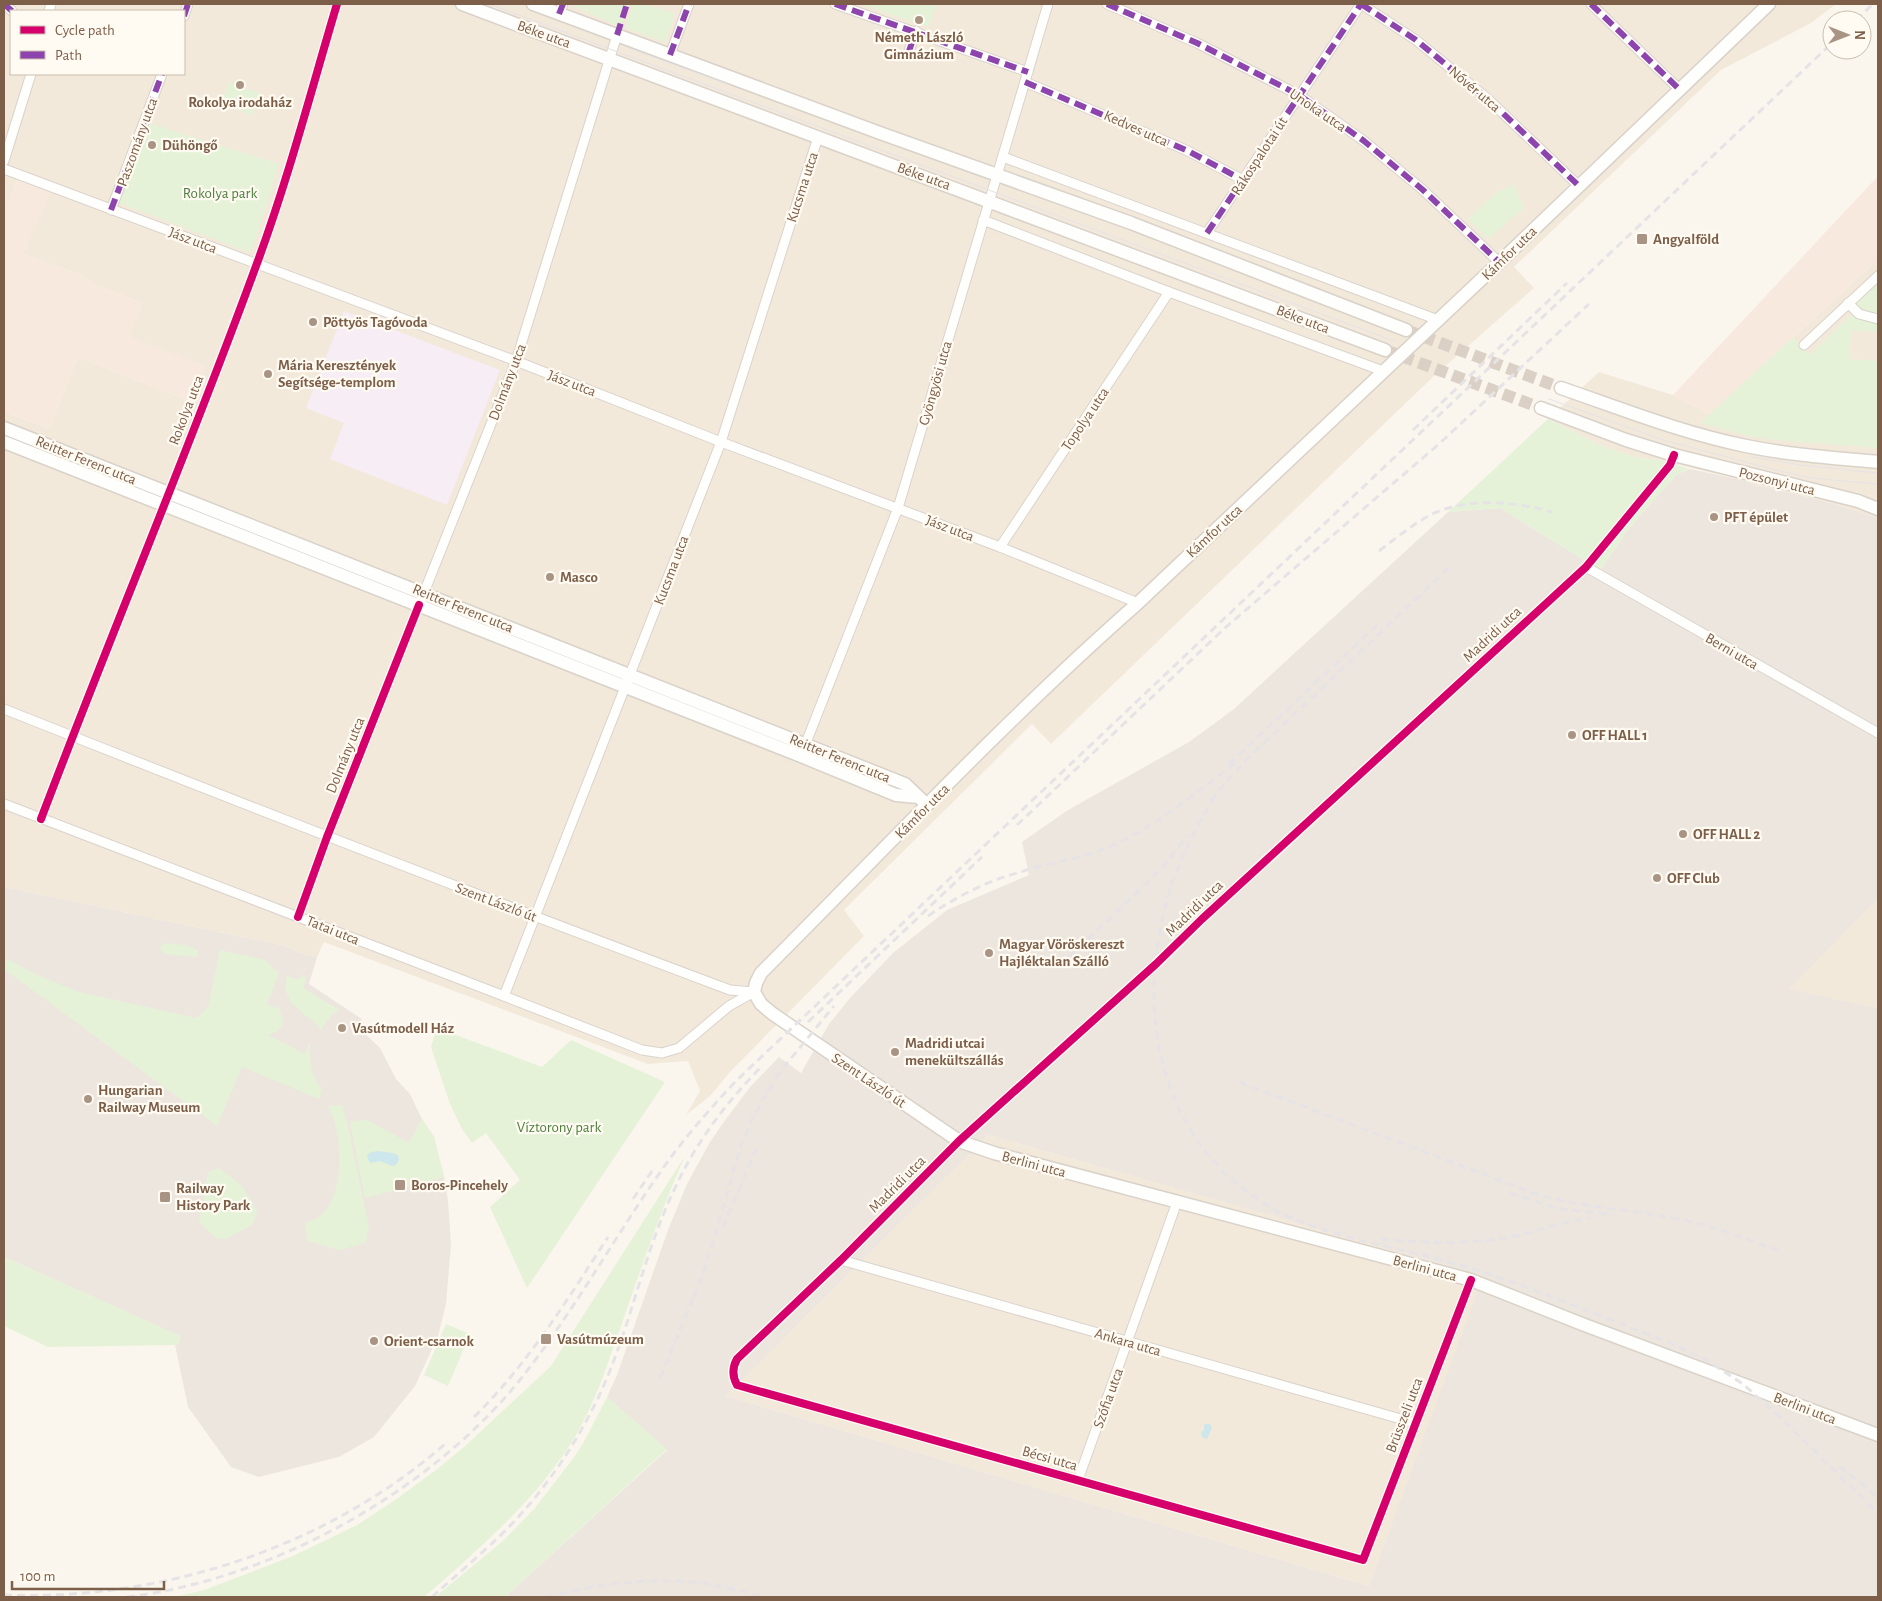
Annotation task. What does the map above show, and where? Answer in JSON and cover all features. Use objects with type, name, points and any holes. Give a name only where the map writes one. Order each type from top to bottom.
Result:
[{"type":"street","name":"Rokolya utca","points":[[41,818],[167,499],[257,264],[291,160],[337,4]]},
{"type":"street","name":"Béke utca","points":[[462,4],[1385,350]]},
{"type":"street","name":"Béke utca","points":[[533,4],[561,9],[617,35],[998,176],[1131,223],[1406,330]]},
{"type":"street","points":[[670,55],[689,4]]},
{"type":"street","points":[[836,4],[1028,72]]},
{"type":"street","name":"Gyöngyösi utca","points":[[804,750],[898,508],[1048,4]]},
{"type":"street","name":"Unoka utca","points":[[1107,4],[1197,43],[1299,95],[1364,141],[1408,178],[1500,262]]},
{"type":"street","name":"Rákospalotai út","points":[[1207,234],[1361,4]]},
{"type":"street","name":"Nővér utca","points":[[1361,4],[1416,40],[1488,99],[1579,186]]},
{"type":"street","points":[[1591,4],[1679,89]]},
{"type":"street","name":"Kámfor utca","points":[[754,992],[761,973],[922,801],[1138,603],[1500,262],[1769,4]]},
{"type":"street","points":[[909,51],[916,31]]},
{"type":"street","name":"Dolmány utca","points":[[298,917],[327,837],[516,361],[617,35]]},
{"type":"street","points":[[4,161],[31,75]]},
{"type":"street","name":"Paszomány utca","points":[[111,210],[162,75]]},
{"type":"street","name":"Kedves utca","points":[[1025,82],[1186,150],[1243,180]]},
{"type":"street","name":"Kucsma utca","points":[[504,996],[721,442],[818,137]]},
{"type":"street","points":[[1003,157],[1438,320]]},
{"type":"street","name":"Jász utca","points":[[4,169],[516,361],[721,442],[1000,547],[1138,603]]},
{"type":"street","name":"Béke utca","points":[[983,220],[1169,292],[1383,371]]},
{"type":"street","points":[[1804,345],[1878,276]]},
{"type":"street","name":"Topolya utca","points":[[1000,547],[1169,292]]},
{"type":"street","points":[[1848,303],[1859,314],[1878,319]]},
{"type":"street","name":"Pozsonyi utca","points":[[1561,388],[1642,418],[1710,438],[1786,453],[1878,462]]},
{"type":"street","points":[[1541,408],[1626,440],[1674,455]]},
{"type":"street","name":"Reitter Ferenc utca","points":[[4,428],[419,605],[625,687],[804,750]]},
{"type":"street","name":"Reitter Ferenc utca","points":[[4,442],[424,592],[630,675],[804,750],[896,795],[922,801]]},
{"type":"street","name":"Pozsonyi utca","points":[[1674,455],[1858,501],[1878,509]]},
{"type":"street","name":"Madridi utca","points":[[734,1378],[733,1367],[737,1359],[841,1260],[959,1141],[1156,964],[1202,919],[1586,567],[1670,465],[1674,455]]},
{"type":"street","name":"Berni utca","points":[[1586,567],[1878,732]]},
{"type":"street","name":"Szent László út","points":[[4,709],[534,917],[730,990],[754,992],[760,1004],[773,1014],[959,1141]]},
{"type":"street","name":"Tatai utca","points":[[4,804],[642,1050],[662,1053],[679,1048],[729,1006],[754,992]]},
{"type":"street","name":"Berlini utca","points":[[959,1141],[994,1153],[1471,1280],[1582,1324],[1878,1435]]},
{"type":"street","name":"Szófia utca","points":[[1078,1480],[1177,1202]]},
{"type":"street","name":"Ankara utca","points":[[841,1260],[1415,1423]]},
{"type":"street","name":"Brüsszeli utca","points":[[1363,1560],[1471,1280]]},
{"type":"street","name":"Bécsi utca","points":[[734,1378],[737,1385],[1363,1560]]},
{"type":"shaded area","points":[[4,4],[1836,4],[1828,10],[1822,10],[1822,15],[1811,23],[1721,70],[1514,267],[1534,288],[1434,376],[1051,744],[1032,724],[844,910],[864,936],[731,1071],[710,1096],[686,1115],[700,1091],[688,1061],[648,1064],[324,942],[317,957],[296,952],[291,948],[281,945],[4,887],[4,411],[49,429],[75,364],[80,358],[192,402],[129,336],[142,303],[95,285],[81,275],[23,254],[49,193],[17,180],[4,214]]},
{"type":"shaded area","points":[[1878,176],[1878,259],[1710,414],[1673,395]]},
{"type":"shaded area","points":[[16,180],[50,193],[23,254],[81,275],[95,285],[142,303],[129,337],[205,366],[192,402],[80,358],[75,364],[49,429],[4,411],[4,214]]},
{"type":"shaded area","points":[[1878,259],[1878,518],[1824,501],[1767,487],[1754,486],[1747,481],[1658,460],[1637,458],[1599,445],[1548,419],[1599,372],[1673,395],[1710,414]]},
{"type":"shaded area","points":[[344,311],[500,370],[447,505],[330,459],[344,423],[306,408]]},
{"type":"shaded area","points":[[1690,469],[1747,481],[1754,486],[1766,487],[1824,501],[1878,518],[1878,899],[1789,989],[1878,1008],[1878,1597],[505,1597],[667,1450],[607,1397],[617,1375],[668,1230],[687,1184],[710,1142],[723,1123],[750,1087],[779,1057],[801,1073],[829,1024],[850,998],[893,953],[947,910],[1029,875],[1022,842],[1068,810],[1189,742],[1234,709],[1448,512],[1500,508],[1600,570],[1627,531],[1676,475]],"holes":[[[989,1135],[1483,1276],[1369,1586],[726,1396]]]},
{"type":"shaded area","points":[[4,887],[281,945],[291,948],[296,952],[317,957],[309,984],[362,1019],[357,1026],[380,1048],[396,1079],[410,1094],[422,1119],[434,1137],[448,1200],[451,1245],[446,1304],[438,1336],[415,1386],[374,1437],[339,1457],[259,1477],[231,1467],[188,1407],[175,1345],[179,1343],[180,1336],[4,1257]]},
{"type":"shaded area","points":[[1878,899],[1878,1008],[1788,989]]},
{"type":"shaded area","points":[[989,1135],[1484,1276],[1369,1586],[726,1396]]},
{"type":"green space","points":[[574,4],[629,4],[620,27],[573,6]]},
{"type":"green space","points":[[633,4],[646,4],[675,14],[665,42],[625,28]]},
{"type":"green space","name":"Németh László Gimnázium","points":[[860,4],[937,4],[928,27]]},
{"type":"green space","points":[[229,82],[259,93],[252,115],[221,104]]},
{"type":"green space","name":"Rokolya park","points":[[149,123],[279,164],[251,253],[119,203]]},
{"type":"green space","points":[[1514,184],[1524,208],[1488,239],[1468,219],[1497,192]]},
{"type":"green space","points":[[1878,280],[1878,314],[1863,313],[1854,303]]},
{"type":"green space","points":[[1853,314],[1878,323],[1878,332],[1851,330],[1849,359],[1878,361],[1878,448],[1776,440],[1748,436],[1700,423],[1793,337],[1809,355]]},
{"type":"green space","points":[[1548,419],[1599,445],[1637,458],[1658,460],[1690,469],[1676,475],[1642,513],[1600,570],[1500,508],[1448,512]]},
{"type":"green space","points":[[166,943],[185,945],[198,950],[198,957],[164,954],[160,946]]},
{"type":"green space","points":[[220,950],[265,960],[279,973],[267,1004],[275,1008],[279,1007],[284,1023],[278,1031],[268,1035],[305,1054],[310,1041],[312,1072],[322,1089],[319,1099],[242,1067],[217,1126],[4,969],[7,959],[37,975],[79,992],[196,1018],[208,1007]]},
{"type":"green space","points":[[302,975],[306,978],[303,988],[339,1010],[331,1015],[321,1030],[296,1007],[287,994],[287,976],[298,980]]},
{"type":"green space","name":"Víztorony park","points":[[437,1028],[542,1067],[571,1040],[665,1082],[527,1288],[490,1207],[520,1180],[486,1133],[472,1143],[462,1129],[450,1104],[431,1047]]},
{"type":"green space","points":[[342,1105],[369,1228],[365,1243],[339,1250],[308,1241],[305,1223],[319,1217],[329,1205],[336,1190],[340,1154],[334,1120],[328,1106]]},
{"type":"green space","points":[[422,1119],[434,1137],[444,1177],[365,1198],[350,1122],[367,1120],[409,1143]]},
{"type":"green space","points":[[685,1156],[651,1241],[601,1382],[590,1409],[576,1435],[544,1480],[507,1522],[424,1597],[174,1597],[204,1590],[293,1556],[357,1525],[395,1500],[465,1446],[551,1366]]},
{"type":"green space","points":[[219,1168],[242,1186],[257,1211],[253,1224],[226,1239],[216,1238],[199,1222],[208,1172]]},
{"type":"green space","points":[[4,1257],[181,1336],[179,1343],[175,1345],[48,1347],[4,1326]]},
{"type":"green space","points":[[446,1324],[470,1334],[448,1386],[424,1375]]},
{"type":"green space","points":[[607,1397],[667,1449],[505,1597],[435,1597],[504,1540],[535,1508],[575,1456]]},
{"type":"water","points":[[377,1151],[398,1155],[399,1160],[396,1165],[392,1166],[380,1161],[370,1163],[367,1157],[369,1153]]},
{"type":"water","points":[[1205,1424],[1210,1424],[1212,1428],[1207,1439],[1202,1437],[1201,1432],[1204,1430]]},
{"type":"tunnel","points":[[1406,330],[1561,388]]},
{"type":"tunnel","points":[[1385,350],[1541,408]]},
{"type":"tram line","points":[[489,4],[1394,341]]},
{"type":"tram line","points":[[628,48],[727,84]]},
{"type":"tram line","points":[[1549,399],[1663,440],[1772,469],[1811,478],[1878,484]]},
{"type":"tram line","points":[[1752,457],[1801,465],[1878,473]]},
{"type":"railway","points":[[1867,10],[1873,4]]},
{"type":"railway","points":[[127,1597],[183,1587],[240,1570],[296,1548],[351,1520],[402,1488],[450,1451],[493,1411],[530,1367],[677,1149],[737,1080],[1822,52]]},
{"type":"railway","points":[[1413,430],[1567,283]]},
{"type":"railway","points":[[1017,825],[1226,627],[1439,444],[1589,304]]},
{"type":"railway","points":[[1379,551],[1410,527],[1430,515],[1459,505],[1506,503],[1552,512]]},
{"type":"railway","points":[[1211,801],[1247,759],[1452,565]]},
{"type":"railway","points":[[1229,764],[1377,625]]},
{"type":"railway","points":[[928,916],[960,896],[994,881],[1101,850],[1120,842],[1156,822],[1238,761]]},
{"type":"railway","points":[[1215,796],[1188,845],[1172,884],[1158,940],[1154,984],[1156,1027],[1164,1068],[1179,1108],[1200,1144],[1229,1177],[1265,1204],[1309,1225],[1486,1273],[1668,1342],[1708,1361],[1743,1384],[1782,1419],[1878,1513]]},
{"type":"railway","points":[[1059,967],[1163,867],[1187,836]]},
{"type":"railway","points":[[808,1022],[982,857]]},
{"type":"railway","points":[[694,1297],[707,1263],[740,1148],[753,1117],[779,1073],[834,1006]]},
{"type":"railway","points":[[432,1597],[517,1518],[548,1481],[576,1440],[592,1411],[610,1370],[655,1238],[684,1169],[713,1123],[761,1067]]},
{"type":"railway","points":[[1239,1082],[1539,1195],[1575,1203],[1696,1223],[1782,1252]]},
{"type":"railway","points":[[723,1227],[759,1142]]},
{"type":"railway","points":[[633,1199],[654,1168]]},
{"type":"railway","points":[[1510,1193],[1560,1209],[1607,1214]]},
{"type":"railway","points":[[1382,1239],[1430,1242],[1493,1240],[1591,1218]]},
{"type":"railway","points":[[474,1417],[494,1397],[546,1331],[608,1237]]},
{"type":"railway","points":[[660,1378],[696,1292]]},
{"type":"railway","points":[[4,1595],[63,1594],[122,1589],[181,1577],[239,1561],[295,1539],[348,1512],[398,1481],[445,1444]]},
{"type":"railway","points":[[1839,1466],[1878,1497]]},
{"type":"railway","points":[[547,1597],[600,1586],[654,1581],[709,1584],[765,1597]]},
{"type":"marked path","points":[[4,4],[11,10]]},
{"type":"marked path","points":[[185,13],[188,4]]},
{"type":"marked path","points":[[559,14],[563,4]]},
{"type":"marked path","points":[[617,35],[627,4]]},
{"type":"marked path","points":[[670,55],[689,4]]},
{"type":"marked path","points":[[835,4],[1028,72]]},
{"type":"marked path","points":[[1107,4],[1197,43],[1299,95],[1364,141],[1423,190],[1499,262]]},
{"type":"marked path","points":[[1361,4],[1416,40],[1488,99],[1579,186]]},
{"type":"marked path","points":[[1207,233],[1361,4]]},
{"type":"marked path","points":[[1591,4],[1679,89]]},
{"type":"marked path","points":[[909,51],[916,31]]},
{"type":"marked path","points":[[111,210],[162,75]]},
{"type":"marked path","points":[[1025,82],[1186,150],[1243,180]]},
{"type":"cycle path","points":[[41,819],[204,405],[268,234],[337,4]]},
{"type":"cycle path","points":[[1471,1280],[1363,1560],[737,1385],[733,1375],[737,1359],[841,1260],[959,1141],[1156,964],[1202,919],[1586,567],[1670,465],[1674,455]]},
{"type":"cycle path","points":[[298,917],[327,837],[419,605]]},
{"type":"place","name":"Németh László Gimnázium","points":[[919,20]]},
{"type":"place","name":"Rokolya irodaház","points":[[240,85]]},
{"type":"place","name":"Dühöngő","points":[[152,145]]},
{"type":"place","name":"Angyalföld","points":[[1642,239]]},
{"type":"place","name":"Pöttyös Tagóvoda","points":[[313,322]]},
{"type":"place","name":"Mária Keresztények Segítsége-templom","points":[[268,374]]},
{"type":"place","name":"PFT épület","points":[[1714,517]]},
{"type":"place","name":"Masco","points":[[550,577]]},
{"type":"place","name":"OFF HALL 1","points":[[1572,735]]},
{"type":"place","name":"OFF HALL 2","points":[[1683,834]]},
{"type":"place","name":"OFF Club","points":[[1657,878]]},
{"type":"place","name":"Magyar Vöröskereszt Hajléktalan Szálló","points":[[989,953]]},
{"type":"place","name":"Vasútmodell Ház","points":[[342,1028]]},
{"type":"place","name":"Madridi utcai menekültszállás","points":[[895,1052]]},
{"type":"place","name":"Hungarian Railway Museum","points":[[88,1099]]},
{"type":"place","name":"Boros-Pincehely","points":[[400,1185]]},
{"type":"place","name":"Railway History Park","points":[[165,1197]]},
{"type":"place","name":"Vasútmúzeum","points":[[546,1339]]},
{"type":"place","name":"Orient-csarnok","points":[[374,1341]]}]
